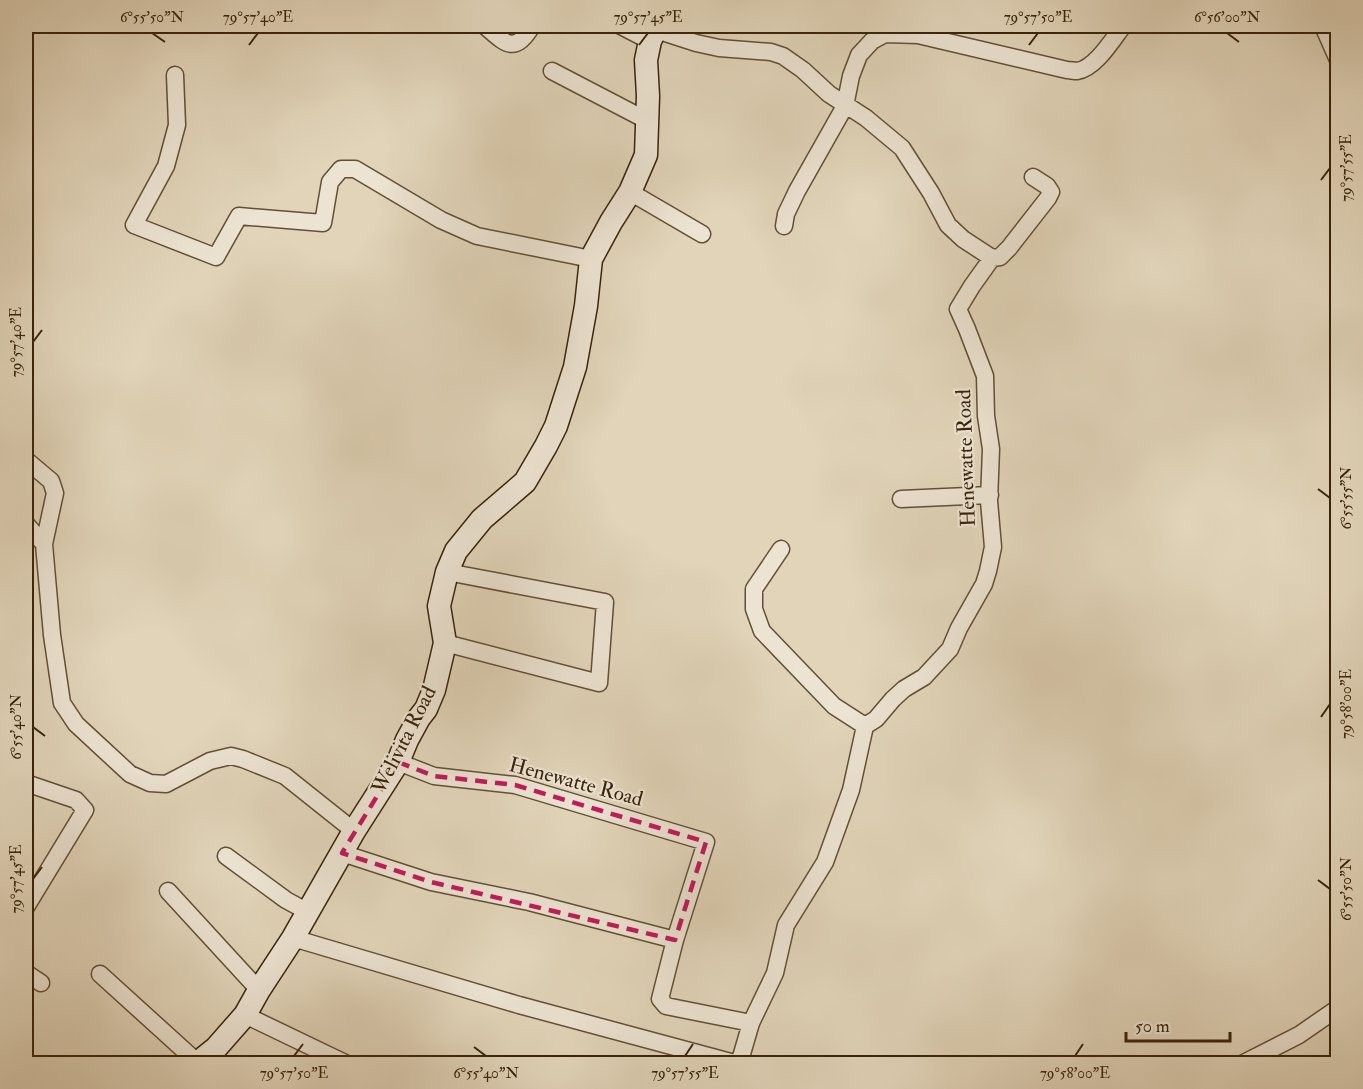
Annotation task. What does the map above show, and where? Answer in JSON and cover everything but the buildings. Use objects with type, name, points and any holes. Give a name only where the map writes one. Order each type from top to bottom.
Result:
[{"type":"street","points":[[485,26],[503,41],[511,44],[518,43],[532,26]]},
{"type":"street","points":[[621,26],[719,48],[771,52],[783,56],[803,70],[829,94],[866,118],[902,148],[931,193],[948,225],[963,239],[992,258],[1000,257],[1009,248],[1048,198],[1051,192],[1047,186],[1033,177]]},
{"type":"street","points":[[784,226],[786,214],[797,191],[845,106],[851,76],[859,56],[872,40],[885,34],[918,35],[1078,71],[1088,67],[1102,53],[1123,26]]},
{"type":"street","points":[[1323,26],[1338,60]]},
{"type":"street","name":"Welivita Road","points":[[197,1063],[216,1048],[245,1015],[293,938],[354,831],[398,762],[434,690],[445,643],[439,606],[447,572],[456,551],[482,519],[525,482],[556,426],[575,367],[586,306],[591,259],[630,192],[645,155],[648,121],[646,60],[654,32]]},
{"type":"street","points":[[552,71],[648,121]]},
{"type":"street","points":[[175,75],[177,125],[166,166],[134,225],[216,257],[239,216],[323,223],[330,182],[341,169],[356,169],[441,220],[477,236],[591,259]]},
{"type":"street","points":[[630,192],[702,234]]},
{"type":"street","name":"Henewatte Road","points":[[865,726],[876,719],[904,689],[924,677],[950,649],[984,584],[988,571],[993,547],[990,495],[991,449],[986,416],[985,376],[958,309],[992,258]]},
{"type":"street","points":[[26,460],[51,481],[56,493],[44,544],[52,634],[62,703],[76,724],[130,774],[150,783],[166,784],[210,761],[231,756],[285,776],[354,831]]},
{"type":"street","points":[[901,498],[990,495]]},
{"type":"street","points":[[26,524],[44,544]]},
{"type":"street","points":[[293,938],[519,1005],[739,1064],[751,1023],[775,973],[786,925],[825,862],[851,790],[865,726],[834,706],[762,631],[754,609],[754,589],[782,549]]},
{"type":"street","points":[[445,643],[599,683],[604,602],[447,572]]},
{"type":"street","name":"Henewatte Road","points":[[398,762],[434,776],[515,785],[706,842],[675,940]]},
{"type":"street","points":[[26,783],[76,800],[85,810],[26,907]]},
{"type":"street","points":[[342,853],[431,882],[529,902],[675,940],[660,999],[666,1006],[751,1023]]},
{"type":"street","points":[[226,856],[286,900],[308,912]]},
{"type":"street","points":[[168,891],[259,990]]},
{"type":"street","points":[[26,973],[41,983]]},
{"type":"street","points":[[100,974],[197,1063]]},
{"type":"street","points":[[1242,1064],[1299,1035],[1338,1008]]},
{"type":"street","points":[[245,1015],[347,1064]]},
{"type":"highlighted area","points":[[398,762],[434,776],[515,785],[706,842],[675,940],[431,882],[342,853]]}]
